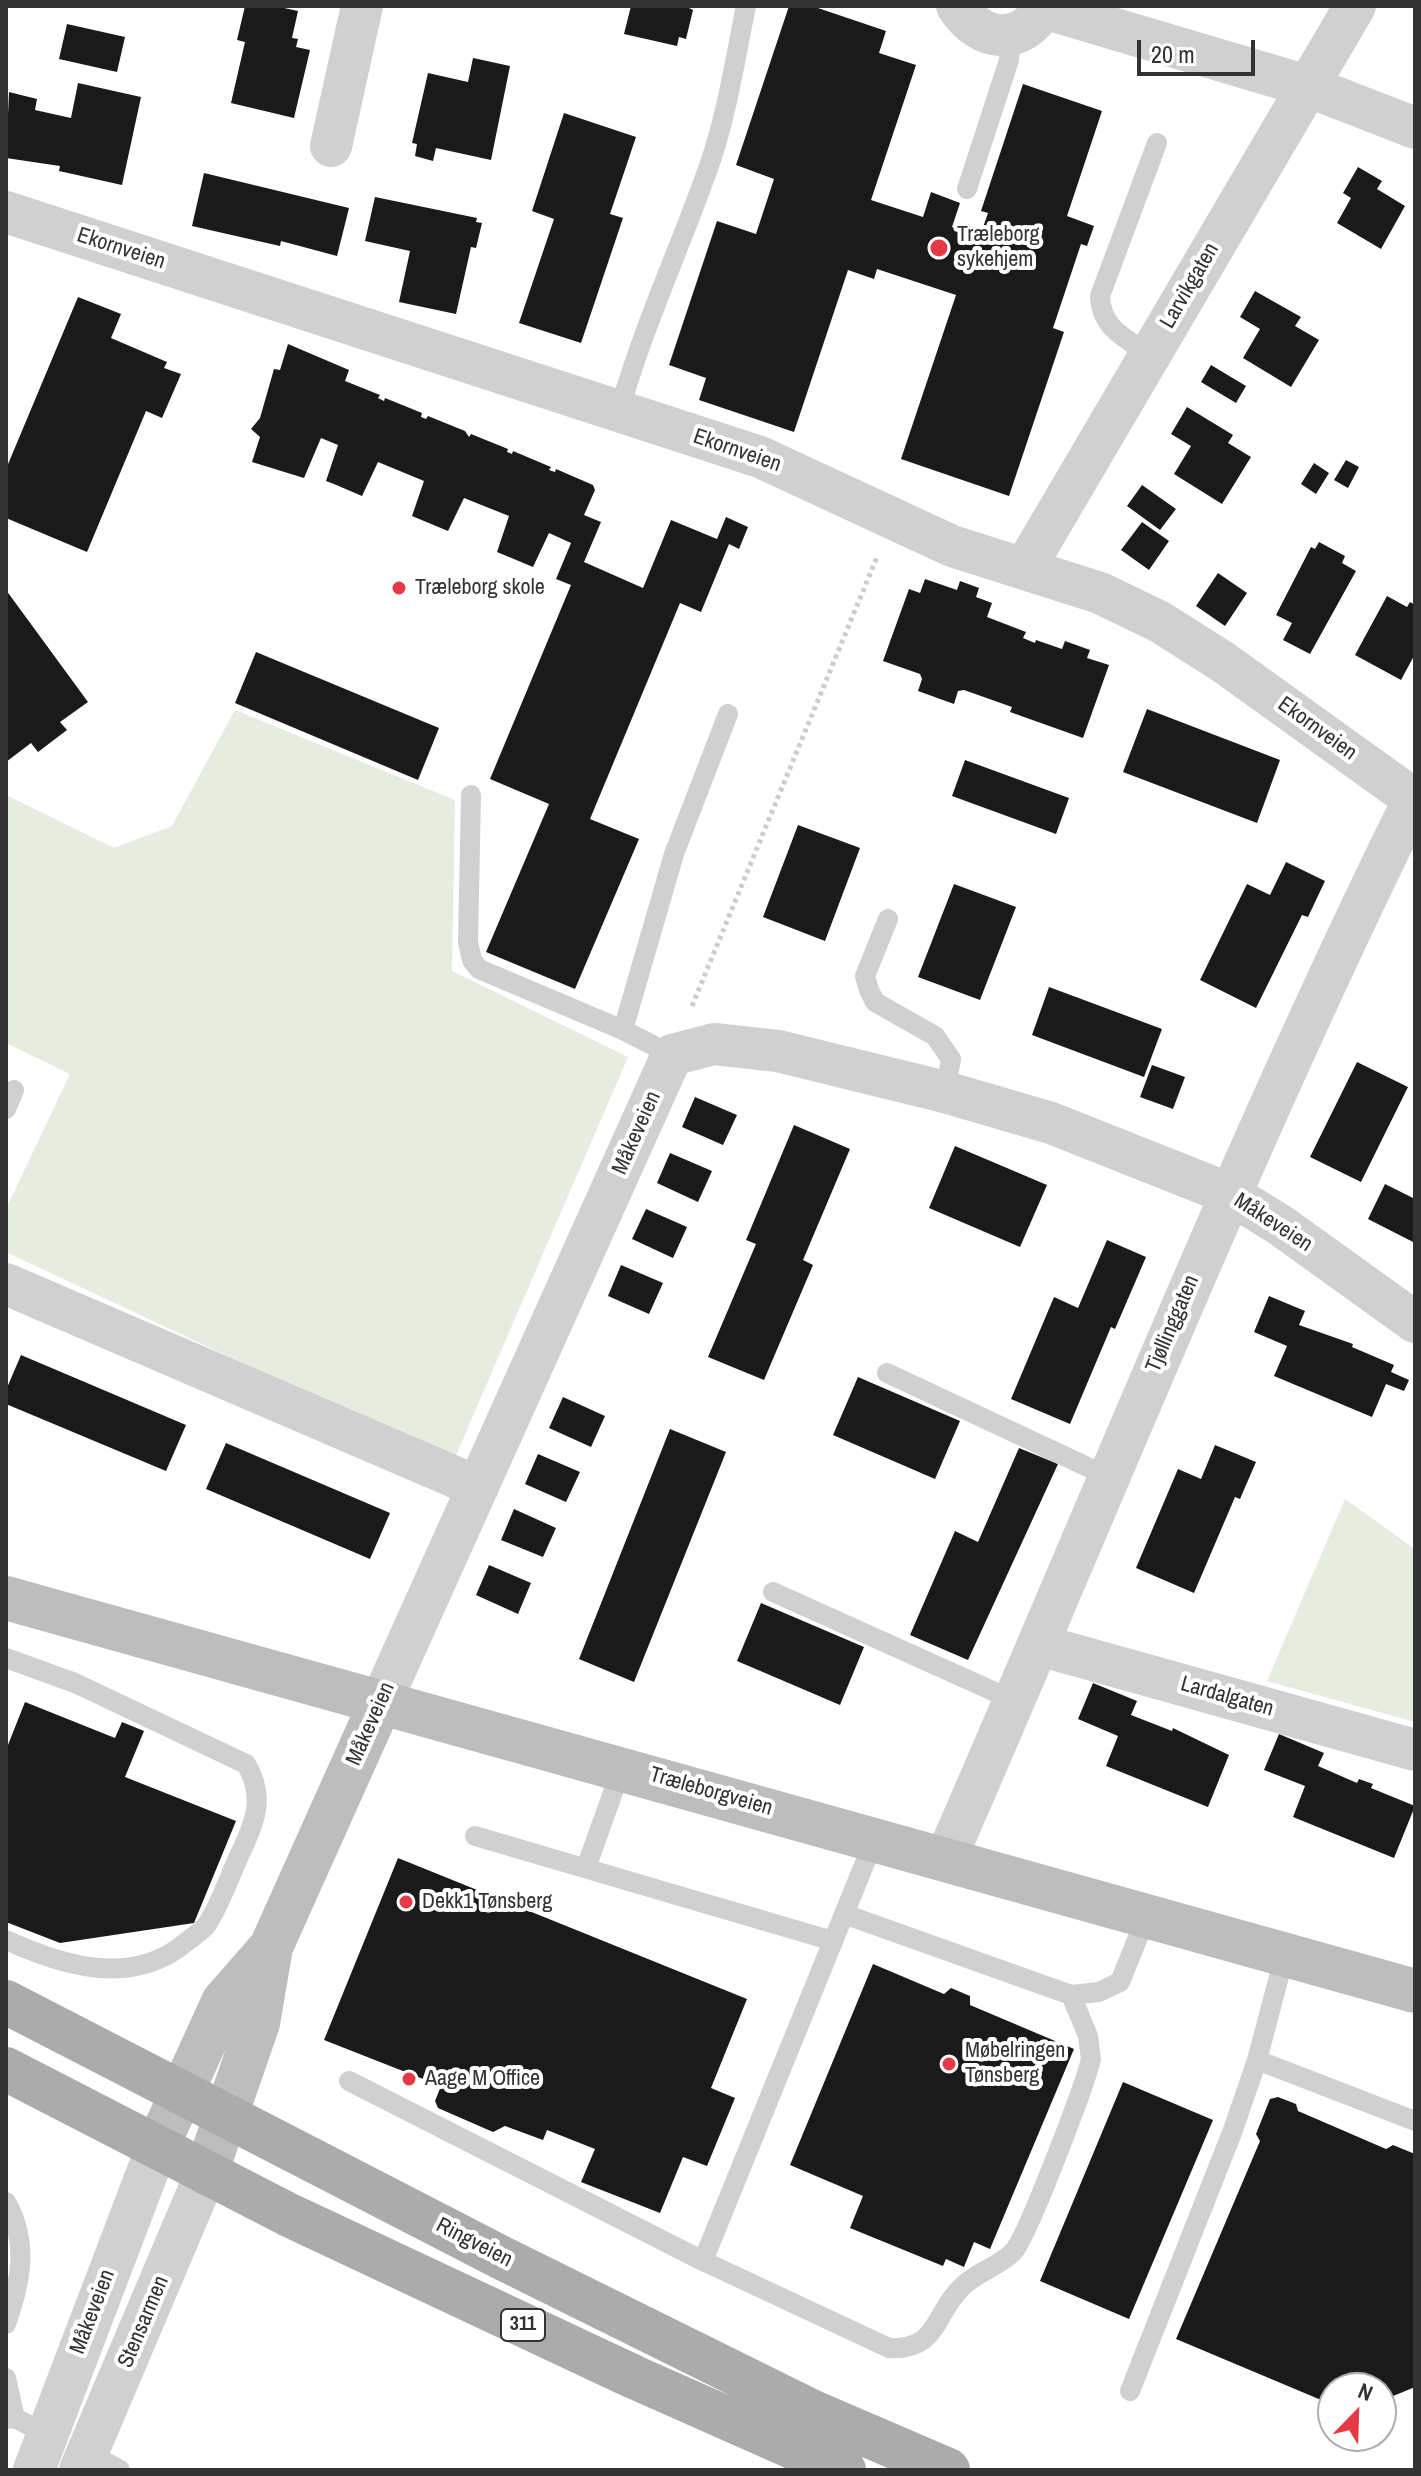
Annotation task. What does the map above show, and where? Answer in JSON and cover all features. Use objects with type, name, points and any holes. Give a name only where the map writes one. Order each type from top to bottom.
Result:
[{"type":"main road","name":"Ringveien","points":[[6,2002],[813,2412],[948,2470]]},
{"type":"main road","name":"311","points":[[6,2069],[206,2173],[634,2377],[844,2470]]},
{"type":"street","points":[[331,146],[362,6]]},
{"type":"street","points":[[957,6],[969,23],[988,34],[1011,35],[1031,26],[1045,7],[1307,86],[1415,128]]},
{"type":"street","name":"Larvikgaten","points":[[1026,566],[1355,6]]},
{"type":"street","name":"Ekornveien","points":[[6,212],[760,457],[952,546],[1026,566],[1100,593],[1160,622],[1223,662],[1415,799]]},
{"type":"street","name":"Tjøllinggaten","points":[[946,1858],[1230,1194],[1415,799]]},
{"type":"street","name":"Måkeveien","points":[[206,2173],[258,2023],[271,1947],[672,1055],[714,1044],[778,1051],[945,1092],[1051,1123],[1230,1194],[1280,1225],[1415,1322]]},
{"type":"street","points":[[9,1293],[478,1487]]},
{"type":"street","name":"Træleborgveien","points":[[6,1598],[380,1704],[622,1767],[1415,1991]]},
{"type":"street","name":"Lardalgaten","points":[[1039,1645],[1415,1750]]},
{"type":"street","name":"Måkeveien","points":[[25,2435],[223,2002],[271,1947]]},
{"type":"street","name":"Stensarmen","points":[[96,2464],[206,2173]]},
{"type":"lane","points":[[619,412],[633,364],[709,167],[723,121],[746,6]]},
{"type":"lane","points":[[967,189],[1009,60],[1011,35]]},
{"type":"lane","points":[[1150,355],[1112,329],[1101,313],[1100,296],[1157,143]]},
{"type":"lane","points":[[623,1030],[674,854],[728,714]]},
{"type":"lane","points":[[471,795],[468,942],[472,960],[479,969],[623,1030],[672,1055]]},
{"type":"lane","points":[[888,919],[865,976],[869,990],[875,1002],[935,1036],[951,1059],[945,1092]]},
{"type":"lane","points":[[887,1373],[1109,1477]]},
{"type":"lane","points":[[773,1592],[1015,1701]]},
{"type":"lane","points":[[6,1658],[75,1683],[246,1764],[256,1781],[259,1801],[252,1829],[207,1925],[167,1958],[94,1970],[41,1956],[6,1940]]},
{"type":"lane","points":[[586,1868],[622,1767]]},
{"type":"lane","points":[[475,1836],[833,1941]]},
{"type":"lane","points":[[703,2261],[875,1838]]},
{"type":"lane","points":[[844,1914],[1071,1995],[1099,1992],[1120,1982],[1147,1915]]},
{"type":"lane","points":[[1130,2391],[1233,2130],[1257,2060],[1285,1954]]},
{"type":"lane","points":[[349,2081],[703,2261],[889,2348],[906,2349],[921,2343],[964,2284],[990,2271],[1016,2249],[1091,2059],[1088,2036],[1071,1995]]},
{"type":"lane","points":[[1257,2060],[1415,2121]]},
{"type":"lane","points":[[6,2202],[21,2242],[21,2267],[6,2324]]},
{"type":"lane","points":[[6,2378],[25,2435],[96,2464]]},
{"type":"path","points":[[672,1055],[892,520]]},
{"type":"shaded area","points":[[235,710],[455,800],[452,971],[628,1057],[453,1462],[6,1252],[6,1209],[70,1074],[6,1043],[6,795],[114,848],[172,826]]},
{"type":"shaded area","points":[[1345,1499],[1415,1549],[1415,1722],[1267,1681]]},
{"type":"building","points":[[245,6],[275,6],[298,11],[292,38],[298,39],[296,47],[310,50],[294,118],[231,103],[245,42],[237,40]]},
{"type":"building","points":[[631,6],[685,6],[693,10],[686,39],[679,37],[677,46],[624,34]]},
{"type":"building","name":"Træleborg sykehjem","points":[[789,6],[812,6],[886,31],[879,53],[916,65],[871,200],[923,217],[931,192],[960,203],[952,227],[980,236],[988,213],[981,211],[1023,84],[1102,111],[1067,216],[1094,226],[1087,246],[1081,244],[1053,328],[1064,332],[1009,496],[901,459],[956,295],[877,269],[874,279],[848,270],[794,432],[699,400],[706,378],[669,365],[717,221],[756,234],[774,179],[736,165]]},
{"type":"building","points":[[67,24],[125,37],[117,72],[59,59]]},
{"type":"building","points":[[473,58],[510,66],[491,160],[436,148],[433,161],[415,156],[417,144],[412,143],[428,73],[468,82]]},
{"type":"building","points":[[78,83],[141,97],[122,185],[59,171],[60,166],[6,158],[9,92],[37,99],[35,110],[71,118]]},
{"type":"building","points":[[564,113],[636,137],[610,214],[623,218],[581,343],[519,323],[554,219],[532,211]]},
{"type":"building","points":[[1358,167],[1382,181],[1377,189],[1405,206],[1381,249],[1337,223],[1351,198],[1343,193]]},
{"type":"building","points":[[204,173],[349,208],[337,256],[281,241],[280,246],[192,226]]},
{"type":"building","points":[[375,197],[477,218],[476,222],[482,223],[476,248],[471,247],[456,314],[399,302],[410,251],[365,241]]},
{"type":"building","points":[[1255,291],[1301,317],[1295,326],[1319,340],[1291,387],[1243,358],[1260,329],[1240,317]]},
{"type":"building","points":[[78,297],[121,314],[111,338],[167,362],[164,368],[181,374],[162,418],[146,411],[87,552],[6,518],[6,469]]},
{"type":"building","name":"Træleborg skole","points":[[288,344],[349,370],[345,381],[380,395],[378,398],[384,401],[385,398],[422,413],[421,417],[426,419],[428,416],[465,431],[469,437],[471,434],[508,449],[507,452],[512,454],[513,451],[551,467],[549,470],[555,472],[556,469],[593,485],[595,490],[584,515],[601,522],[584,562],[643,588],[671,520],[717,539],[726,517],[748,527],[739,549],[729,544],[701,612],[680,603],[590,819],[639,839],[575,989],[486,952],[549,804],[490,779],[571,585],[556,579],[571,543],[549,533],[533,567],[497,552],[509,516],[464,498],[448,531],[412,516],[424,481],[378,462],[362,496],[326,481],[338,445],[321,438],[304,478],[252,462],[260,437],[251,429],[260,418],[274,369],[280,370]]},
{"type":"building","points":[[1211,365],[1246,386],[1236,403],[1201,382]]},
{"type":"building","points":[[1187,407],[1233,435],[1228,443],[1251,457],[1222,504],[1174,474],[1191,446],[1171,434]]},
{"type":"building","points":[[1346,460],[1359,467],[1348,488],[1334,480]]},
{"type":"building","points":[[1314,463],[1329,473],[1316,494],[1301,484]]},
{"type":"building","points":[[1142,485],[1176,509],[1160,530],[1127,506]]},
{"type":"building","points":[[1142,522],[1169,541],[1149,570],[1121,550]]},
{"type":"building","points":[[1319,542],[1345,556],[1342,563],[1356,571],[1310,654],[1283,640],[1292,623],[1276,615],[1311,547],[1315,549]]},
{"type":"building","points":[[1218,573],[1247,593],[1225,626],[1196,606]]},
{"type":"building","points":[[925,579],[957,590],[960,581],[979,588],[976,597],[992,603],[987,617],[1026,632],[1023,638],[1035,643],[1036,640],[1062,649],[1065,641],[1090,650],[1087,658],[1109,665],[1083,738],[1010,712],[1012,707],[964,690],[958,691],[954,704],[918,691],[922,679],[920,674],[883,661],[909,589],[920,593]]},
{"type":"building","points":[[6,590],[88,702],[60,722],[67,730],[38,752],[31,743],[6,762]]},
{"type":"building","points":[[1387,596],[1407,607],[1410,602],[1415,605],[1415,654],[1401,680],[1355,655]]},
{"type":"building","points":[[256,652],[439,728],[418,780],[235,703]]},
{"type":"building","points":[[1147,709],[1280,760],[1257,823],[1123,772]]},
{"type":"building","points":[[965,760],[1069,798],[1056,834],[952,796]]},
{"type":"building","points":[[798,825],[860,848],[825,941],[763,917]]},
{"type":"building","points":[[1286,862],[1325,881],[1308,917],[1302,915],[1256,1008],[1200,980],[1247,884],[1270,895]]},
{"type":"building","points":[[954,884],[1016,907],[980,1000],[918,977]]},
{"type":"building","points":[[1049,987],[1162,1029],[1144,1077],[1032,1035]]},
{"type":"building","points":[[1357,1062],[1408,1087],[1361,1182],[1310,1157]]},
{"type":"building","points":[[1152,1065],[1185,1077],[1173,1109],[1140,1097]]},
{"type":"building","points":[[695,1097],[737,1115],[723,1145],[682,1127]]},
{"type":"building","points":[[794,1125],[850,1149],[803,1260],[813,1265],[764,1380],[708,1357],[756,1244],[746,1240]]},
{"type":"building","points":[[955,1146],[1047,1185],[1020,1247],[929,1208]]},
{"type":"building","points":[[670,1153],[712,1171],[698,1202],[657,1183]]},
{"type":"building","points":[[1385,1184],[1415,1199],[1415,1243],[1368,1219]]},
{"type":"building","points":[[646,1209],[687,1227],[673,1258],[632,1239]]},
{"type":"building","points":[[1107,1240],[1146,1257],[1115,1329],[1111,1327],[1070,1424],[1011,1399],[1054,1297],[1078,1308]]},
{"type":"building","points":[[621,1265],[663,1283],[649,1314],[608,1296]]},
{"type":"building","points":[[1269,1296],[1305,1311],[1299,1325],[1353,1344],[1352,1347],[1394,1365],[1391,1372],[1409,1380],[1404,1391],[1386,1384],[1372,1417],[1274,1376],[1287,1346],[1254,1332]]},
{"type":"building","points":[[21,1355],[186,1425],[166,1471],[6,1404],[6,1390]]},
{"type":"building","points":[[858,1377],[960,1421],[935,1479],[833,1435]]},
{"type":"building","points":[[563,1397],[605,1416],[591,1447],[549,1428]]},
{"type":"building","points":[[670,1429],[726,1452],[634,1682],[579,1659]]},
{"type":"building","points":[[226,1443],[390,1513],[370,1559],[206,1489]]},
{"type":"building","points":[[1215,1445],[1256,1462],[1240,1499],[1235,1497],[1194,1593],[1136,1568],[1178,1469],[1201,1479]]},
{"type":"building","points":[[1019,1448],[1058,1464],[968,1660],[910,1635],[955,1531],[978,1542]]},
{"type":"building","points":[[538,1454],[580,1472],[566,1502],[525,1484]]},
{"type":"building","points":[[514,1509],[556,1528],[543,1557],[501,1540]]},
{"type":"building","points":[[489,1565],[531,1583],[518,1614],[476,1595]]},
{"type":"building","points":[[761,1603],[864,1647],[840,1705],[737,1661]]},
{"type":"building","points":[[1093,1683],[1137,1701],[1131,1715],[1172,1731],[1173,1728],[1229,1755],[1208,1807],[1106,1766],[1118,1736],[1078,1719]]},
{"type":"building","points":[[25,1702],[115,1738],[122,1722],[144,1731],[125,1777],[236,1821],[194,1923],[60,1943],[6,1922],[6,1750]]},
{"type":"building","points":[[1279,1734],[1324,1753],[1318,1766],[1357,1783],[1359,1779],[1373,1784],[1371,1788],[1415,1806],[1394,1858],[1293,1817],[1305,1786],[1264,1770]]},
{"type":"building","points":[[398,1858],[747,1999],[711,2088],[735,2098],[707,2166],[683,2157],[660,2213],[581,2182],[595,2149],[547,2130],[543,2140],[505,2126],[493,2132],[438,2108],[435,2101],[441,2086],[324,2040]]},
{"type":"building","points":[[873,1964],[944,1994],[951,1988],[970,1996],[970,2005],[1074,2049],[990,2249],[974,2242],[964,2267],[946,2259],[943,2266],[850,2228],[863,2196],[790,2165]]},
{"type":"building","points":[[1123,2082],[1213,2120],[1129,2319],[1040,2281]]},
{"type":"building","points":[[1278,2097],[1296,2104],[1298,2111],[1386,2149],[1393,2145],[1415,2154],[1415,2387],[1397,2394],[1397,2372],[1317,2372],[1317,2398],[1176,2339],[1260,2141],[1256,2134],[1270,2099]]},
{"type":"place","name":"Træleborg sykehjem","points":[[939,248]]},
{"type":"place","name":"Træleborg skole","points":[[399,588]]},
{"type":"place","name":"Dekk1 Tønsberg","points":[[406,1902]]},
{"type":"place","name":"Møbelringen Tønsberg","points":[[949,2064]]},
{"type":"place","name":"Aage M Office","points":[[409,2079]]}]
